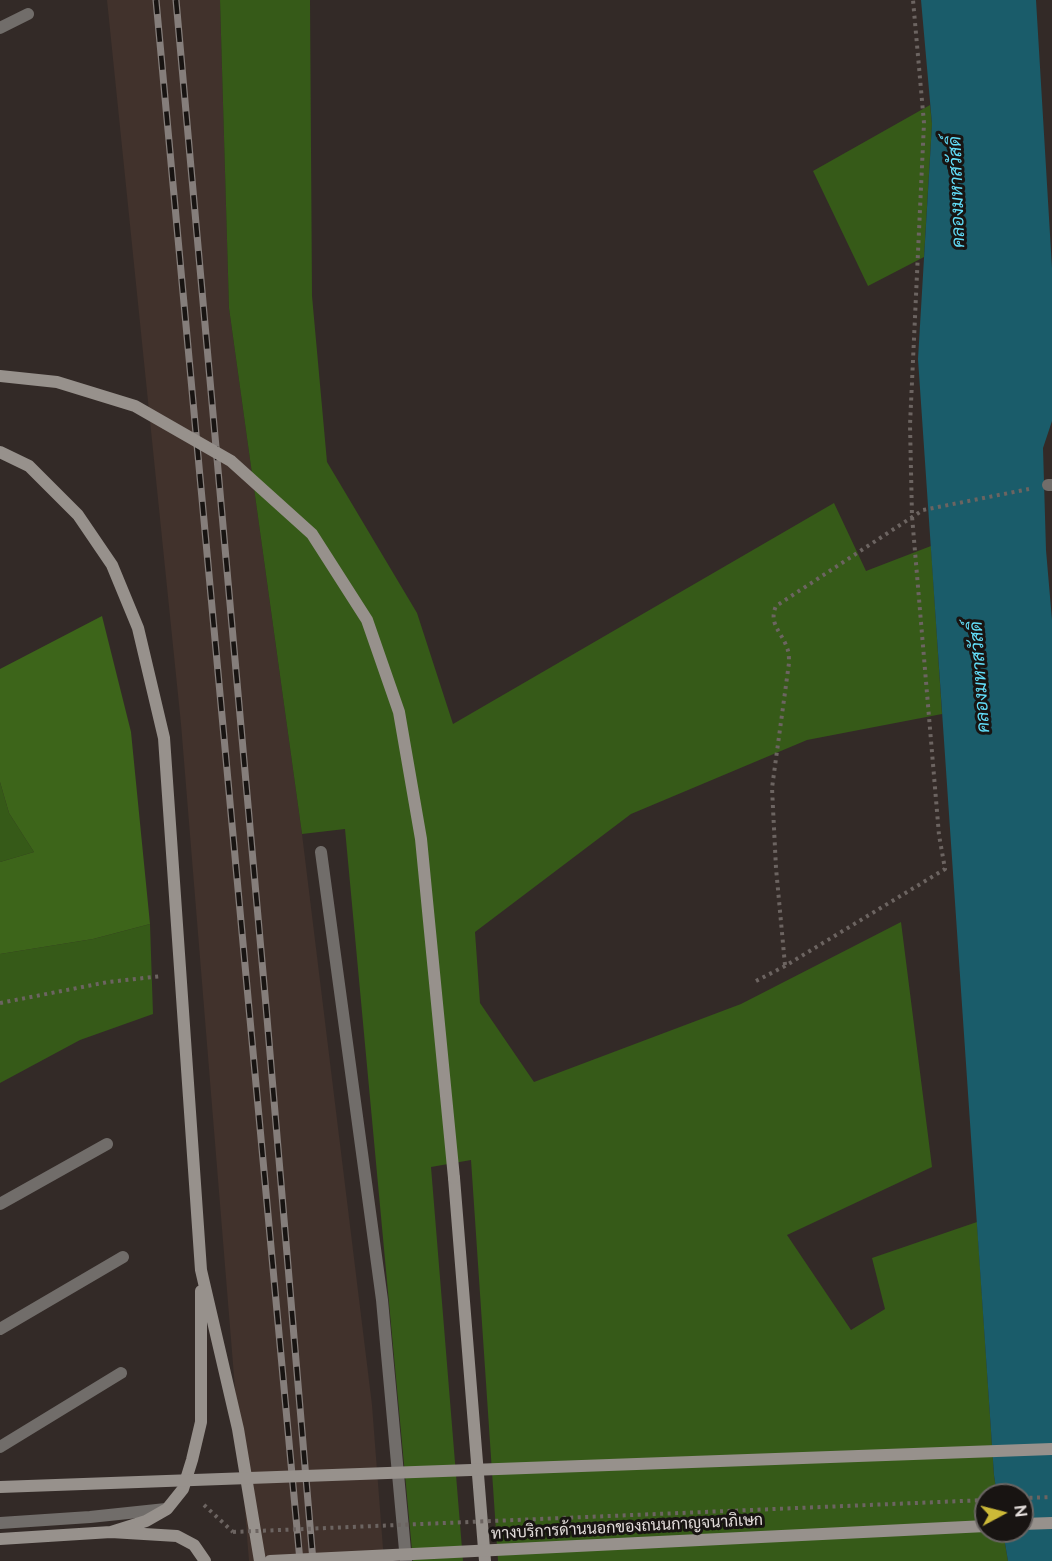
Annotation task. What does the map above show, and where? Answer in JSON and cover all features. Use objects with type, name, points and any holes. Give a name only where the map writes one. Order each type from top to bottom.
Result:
[{"type":"main road","points":[[0,376],[57,382],[135,406],[231,461],[312,534],[367,620],[399,712],[421,839],[454,1178],[485,1561]]},
{"type":"main road","points":[[0,452],[29,466],[78,515],[112,565],[138,628],[164,738],[201,1270],[201,1422],[183,1489],[167,1509],[146,1521],[111,1532]]},
{"type":"main road","points":[[201,1270],[238,1429],[260,1561]]},
{"type":"main road","points":[[0,1487],[1052,1449]]},
{"type":"main road","points":[[1034,1524],[1052,1523]]},
{"type":"main road","name":"ทางบริการด้านนอกของถนนกาญจนาภิเษก","points":[[270,1561],[974,1527]]},
{"type":"main road","points":[[0,1539],[111,1532],[177,1536],[194,1545],[205,1561]]},
{"type":"street","points":[[0,28],[28,14]]},
{"type":"street","points":[[321,852],[382,1300],[406,1561]]},
{"type":"street","points":[[0,1204],[107,1144]]},
{"type":"street","points":[[0,1329],[123,1257]]},
{"type":"street","points":[[0,1448],[121,1373]]},
{"type":"street","points":[[0,1523],[167,1509]]},
{"type":"path","points":[[756,981],[785,966],[945,869],[939,835],[912,516],[910,425],[924,123],[913,0]]},
{"type":"path","points":[[785,966],[776,868],[772,788],[789,663],[788,649],[774,623],[772,614],[776,606],[923,510],[1050,485]]},
{"type":"path","points":[[0,1003],[108,982],[180,974]]},
{"type":"path","points":[[1034,1498],[1052,1497]]},
{"type":"path","points":[[204,1505],[233,1532],[974,1501]]},
{"type":"shaded area","points":[[107,0],[220,0],[229,308],[302,834],[372,1405],[384,1561],[249,1561],[181,724]]},
{"type":"green space","points":[[220,0],[310,0],[312,296],[327,462],[417,613],[453,724],[834,503],[866,571],[931,546],[942,714],[807,740],[631,814],[475,932],[480,1003],[534,1082],[741,1004],[901,922],[932,1167],[787,1235],[851,1330],[885,1309],[872,1258],[977,1222],[995,1483],[974,1483],[974,1543],[1005,1543],[1008,1561],[498,1561],[471,1160],[431,1167],[463,1561],[413,1561],[345,829],[302,834],[229,308]]},
{"type":"green space","points":[[930,105],[932,124],[924,257],[868,286],[813,171]]},
{"type":"green space","points":[[102,616],[131,732],[150,924],[93,939],[0,954],[0,862],[34,852],[9,813],[0,782],[0,669]]},
{"type":"green space","points":[[0,782],[9,813],[34,852],[0,862]]},
{"type":"green space","points":[[150,924],[153,1014],[80,1040],[0,1083],[0,954],[93,939]]},
{"type":"water","name":"คลองมหาสวัสดิ์","points":[[921,0],[1036,0],[1052,268],[1052,421],[1043,448],[1046,550],[1052,620],[1052,1561],[1008,1561],[1005,1543],[1034,1543],[1034,1483],[995,1483],[994,1475],[918,359],[932,124]]},
{"type":"railway","points":[[156,0],[300,1561]]},
{"type":"railway","points":[[176,0],[313,1561]]}]
